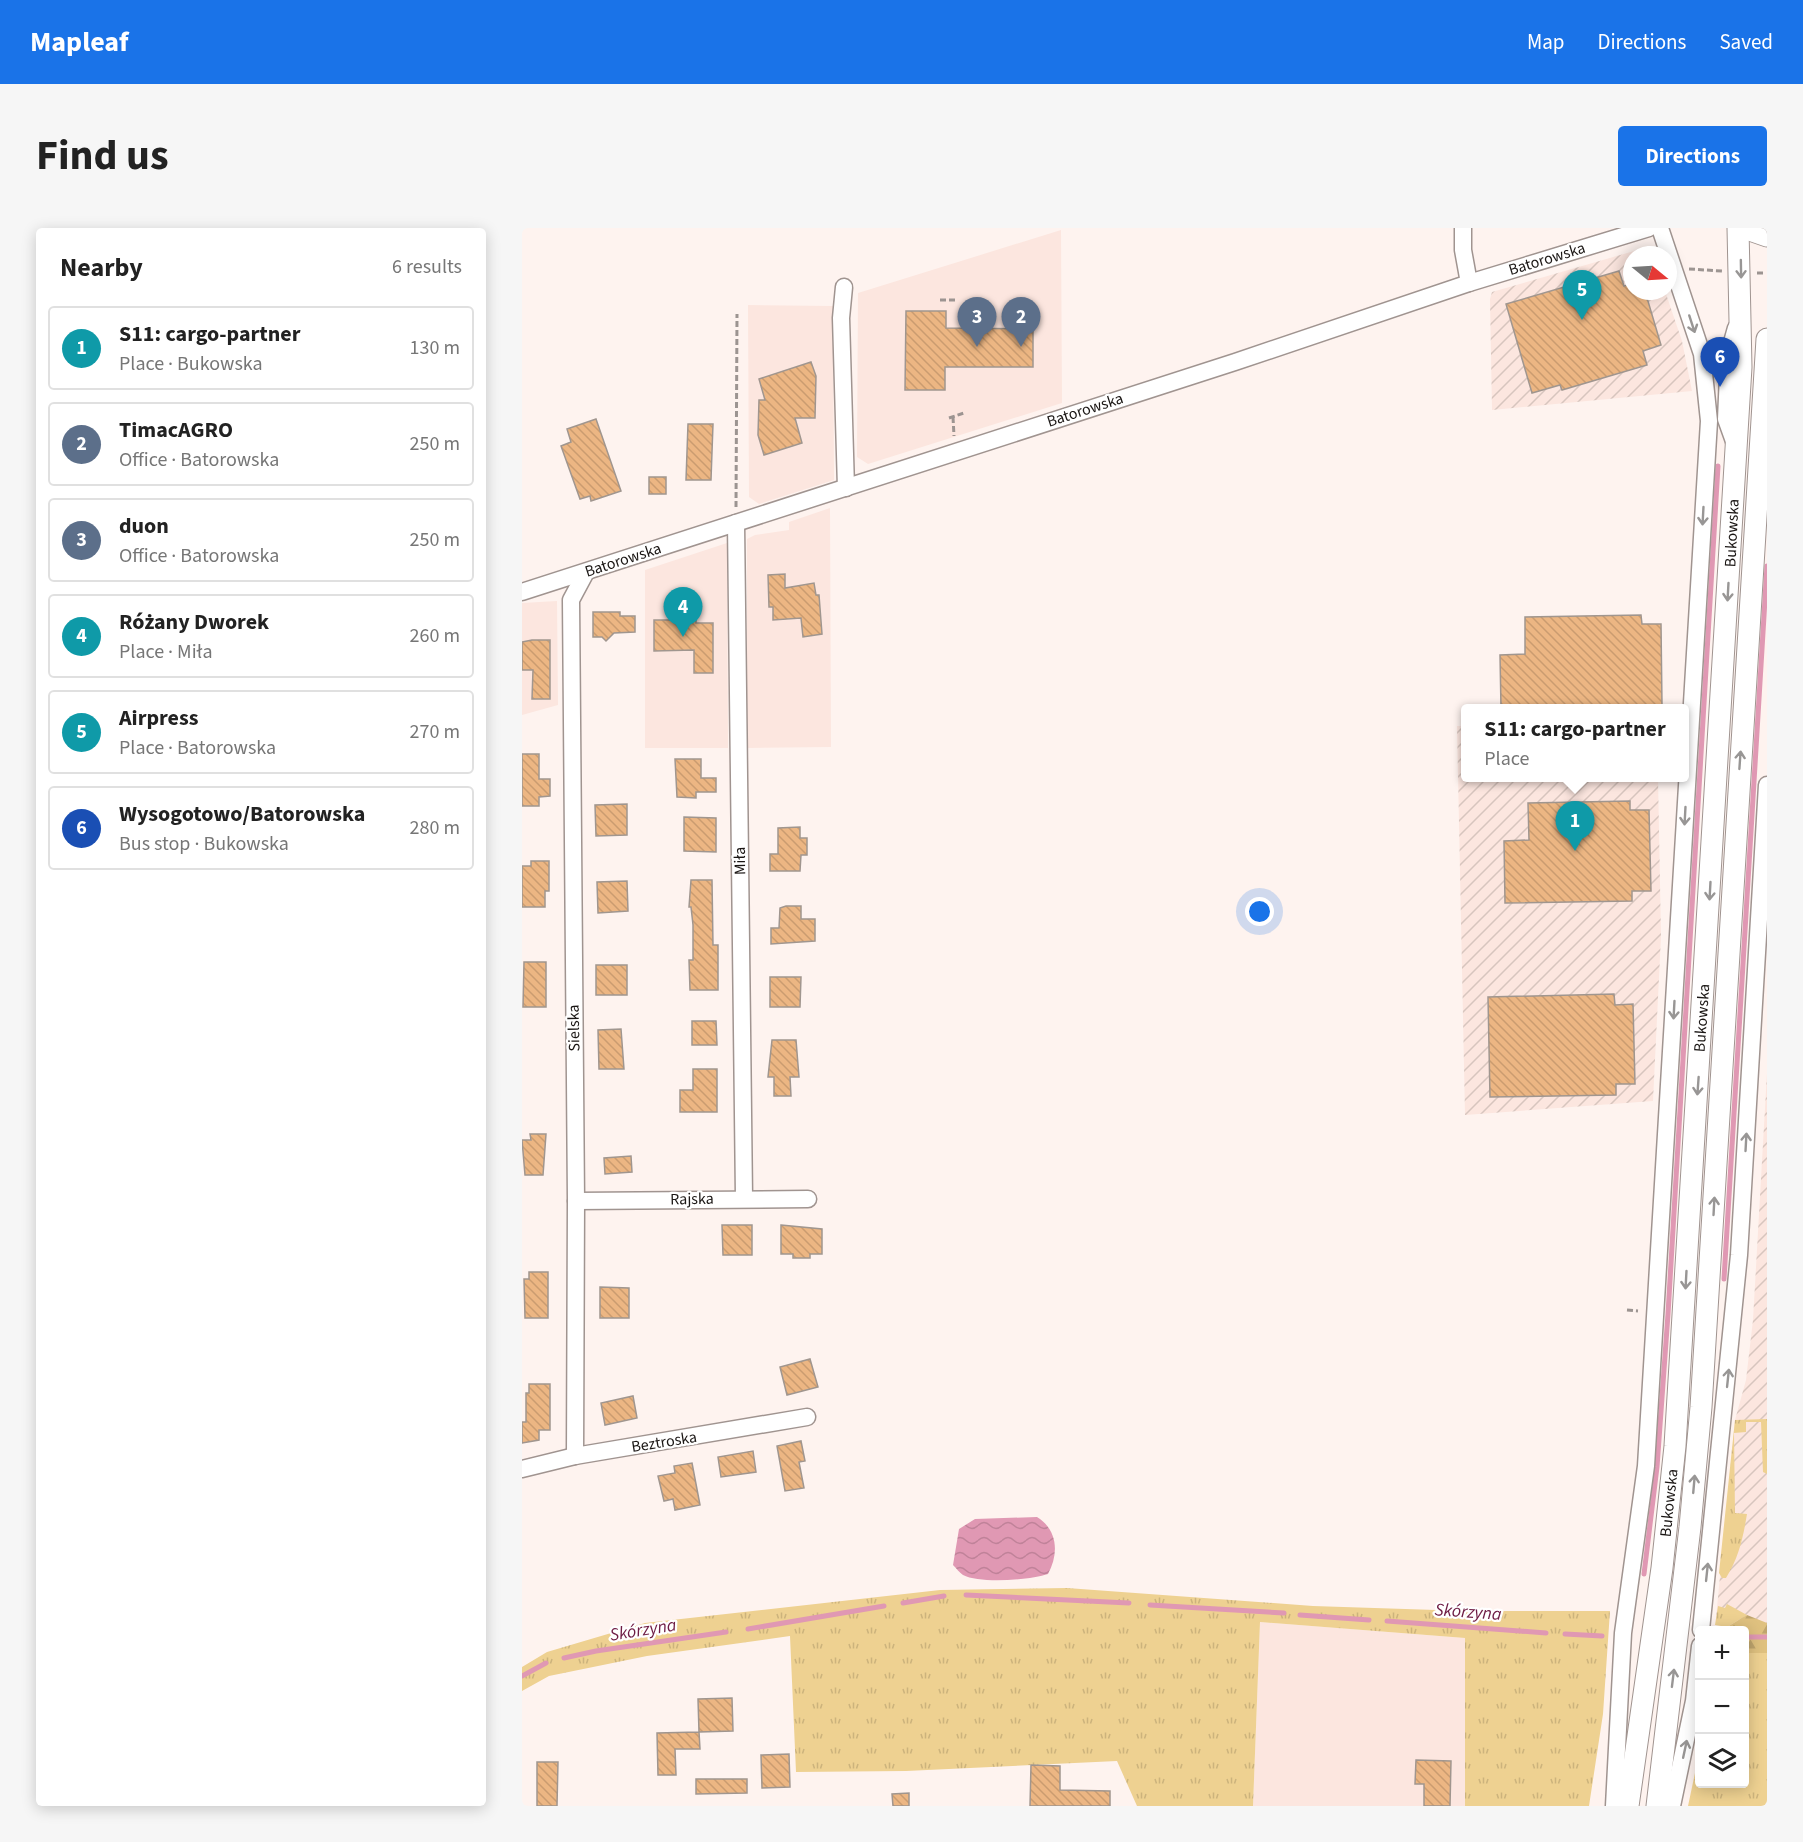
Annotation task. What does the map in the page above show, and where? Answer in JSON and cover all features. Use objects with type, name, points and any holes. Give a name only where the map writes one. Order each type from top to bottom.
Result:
[{"type":"main road","name":"Bukowska","points":[[1628,1806],[1662,1568],[1675,1446],[1737,450],[1741,310],[1738,228]]},
{"type":"main road","points":[[1744,228],[1767,236]]},
{"type":"main road","name":"Bukowska","points":[[1657,1806],[1690,1527],[1701,1407],[1767,339]]},
{"type":"street","points":[[1463,228],[1463,250],[1469,283]]},
{"type":"street","name":"Batorowska","points":[[522,592],[1469,283],[1648,228]]},
{"type":"street","points":[[1660,228],[1702,354],[1709,421],[1689,753]]},
{"type":"street","points":[[844,287],[841,318],[846,488]]},
{"type":"street","name":"Miła","points":[[736,523],[744,1198]]},
{"type":"street","name":"Sielska","points":[[574,1456],[576,1201],[571,600],[586,572]]},
{"type":"street","points":[[549,583],[571,600]]},
{"type":"street","points":[[1614,1806],[1622,1643],[1646,1466],[1687,782]]},
{"type":"street","points":[[1701,1626],[1732,1348],[1767,785]]},
{"type":"street","name":"Rajska","points":[[576,1201],[807,1199]]},
{"type":"street","name":"Beztroska","points":[[522,1469],[574,1456],[807,1418]]},
{"type":"street","points":[[1672,1806],[1691,1720],[1696,1680]]},
{"type":"path","points":[[1682,268],[1730,271]]},
{"type":"path","points":[[940,300],[957,300]]},
{"type":"path","points":[[736,523],[737,314]]},
{"type":"path","points":[[954,444],[951,417],[964,413]]},
{"type":"shaded area","points":[[1061,230],[1062,403],[868,464],[857,457],[858,293]]},
{"type":"shaded area","points":[[1623,254],[1623,300],[1668,300],[1682,341],[1692,391],[1492,410],[1490,299],[1492,292]]},
{"type":"shaded area","points":[[748,305],[833,306],[834,480],[759,504],[749,497]]},
{"type":"shaded area","points":[[830,508],[831,747],[747,748],[747,539],[755,535],[789,530],[789,522]]},
{"type":"shaded area","points":[[727,543],[728,748],[645,748],[645,570]]},
{"type":"shaded area","points":[[557,601],[558,705],[522,715],[522,603]]},
{"type":"shaded area","points":[[1457,726],[1461,726],[1461,782],[1658,782],[1661,936],[1653,1101],[1465,1115]]},
{"type":"shaded area","points":[[1767,1073],[1767,1645],[1749,1633],[1749,1626],[1726,1626],[1716,1618],[1735,1420],[1746,1380],[1753,1320]]},
{"type":"shaded area","points":[[1260,1622],[1465,1638],[1465,1806],[1253,1806]]},
{"type":"green space","points":[[1767,1419],[1767,1474],[1763,1472],[1761,1422],[1746,1422],[1746,1432],[1734,1433],[1735,1513],[1747,1514],[1737,1555],[1726,1578],[1722,1578],[1719,1573],[1735,1420]]},
{"type":"green space","points":[[1067,1588],[1313,1606],[1467,1611],[1610,1611],[1603,1714],[1589,1806],[1465,1806],[1465,1638],[1260,1622],[1253,1806],[1137,1806],[1117,1761],[906,1771],[796,1772],[790,1636],[647,1656],[549,1676],[522,1691],[522,1667],[547,1652],[645,1623],[940,1590]]},
{"type":"green space","points":[[1727,1604],[1747,1615],[1729,1626],[1715,1625],[1718,1606],[1725,1608]]},
{"type":"green space","points":[[1747,1615],[1767,1623],[1767,1653],[1749,1653],[1749,1626],[1729,1626]]},
{"type":"green space","points":[[1749,1653],[1767,1653],[1767,1806],[1688,1806],[1695,1773],[1695,1788],[1749,1788]]},
{"type":"water","points":[[1037,1517],[1044,1522],[1053,1535],[1055,1551],[1048,1574],[1018,1579],[981,1579],[963,1575],[953,1565],[959,1529],[975,1519]]},
{"type":"building","points":[[1619,271],[1623,283],[1623,300],[1648,300],[1661,345],[1643,351],[1647,365],[1562,390],[1560,385],[1532,393],[1506,304]]},
{"type":"building","points":[[906,311],[946,311],[946,328],[1033,329],[1033,367],[945,367],[945,390],[905,390]]},
{"type":"building","points":[[811,362],[816,376],[815,418],[795,418],[802,443],[764,455],[758,435],[759,400],[765,400],[759,379]]},
{"type":"building","points":[[596,419],[621,491],[591,501],[590,496],[580,499],[561,446],[571,442],[567,429]]},
{"type":"building","points":[[688,424],[713,424],[711,480],[686,480]]},
{"type":"building","points":[[649,477],[666,477],[666,494],[649,494]]},
{"type":"building","points":[[785,574],[785,588],[814,583],[816,595],[819,595],[822,634],[803,637],[801,618],[773,620],[773,607],[769,607],[768,575]]},
{"type":"building","points":[[593,612],[620,612],[620,616],[635,616],[635,632],[614,633],[606,641],[602,637],[593,637]]},
{"type":"building","points":[[1641,615],[1642,624],[1661,624],[1662,704],[1501,704],[1500,655],[1525,654],[1525,617]]},
{"type":"building","points":[[654,620],[696,620],[696,623],[713,623],[713,673],[694,673],[694,650],[654,651]]},
{"type":"building","points":[[550,640],[550,699],[532,699],[533,670],[522,670],[522,642]]},
{"type":"building","points":[[522,754],[539,754],[539,779],[550,779],[550,796],[539,797],[539,806],[522,806]]},
{"type":"building","points":[[675,759],[701,759],[701,778],[716,778],[716,792],[696,792],[696,798],[677,797]]},
{"type":"building","points":[[1630,801],[1630,810],[1649,810],[1651,891],[1632,891],[1632,901],[1505,903],[1504,841],[1529,840],[1528,803]]},
{"type":"building","points":[[627,804],[627,835],[596,836],[595,805]]},
{"type":"building","points":[[684,817],[716,818],[716,852],[684,851]]},
{"type":"building","points":[[800,827],[800,838],[807,838],[807,855],[801,855],[800,871],[770,871],[770,854],[778,854],[778,828]]},
{"type":"building","points":[[531,861],[549,861],[549,891],[545,891],[545,907],[522,907],[522,866],[531,866]]},
{"type":"building","points":[[691,880],[712,880],[713,945],[718,945],[718,990],[690,990],[689,960],[693,960],[693,925],[691,907],[689,907]]},
{"type":"building","points":[[627,881],[628,911],[598,913],[597,882]]},
{"type":"building","points":[[801,906],[801,919],[815,919],[815,941],[771,944],[771,928],[779,928],[780,908]]},
{"type":"building","points":[[524,962],[546,962],[546,1007],[523,1007]]},
{"type":"building","points":[[596,965],[627,965],[627,995],[596,995]]},
{"type":"building","points":[[770,977],[801,977],[800,1007],[770,1007]]},
{"type":"building","points":[[1614,994],[1615,1005],[1633,1004],[1635,1084],[1616,1084],[1616,1095],[1490,1097],[1488,997]]},
{"type":"building","points":[[692,1021],[716,1021],[717,1045],[692,1045]]},
{"type":"building","points":[[621,1029],[624,1069],[599,1069],[598,1030]]},
{"type":"building","points":[[772,1040],[796,1040],[799,1077],[790,1077],[791,1096],[774,1096],[774,1077],[768,1077]]},
{"type":"building","points":[[693,1069],[717,1069],[717,1112],[680,1112],[680,1090],[693,1090]]},
{"type":"building","points":[[530,1134],[546,1134],[543,1175],[525,1175],[522,1140],[531,1140]]},
{"type":"building","points":[[631,1156],[632,1172],[605,1174],[604,1158]]},
{"type":"building","points":[[722,1225],[752,1225],[752,1255],[723,1255]]},
{"type":"building","points":[[781,1225],[822,1229],[822,1254],[810,1254],[810,1258],[793,1258],[793,1254],[781,1254]]},
{"type":"building","points":[[529,1272],[548,1272],[548,1318],[525,1318],[524,1279],[529,1279]]},
{"type":"building","points":[[600,1287],[629,1288],[629,1318],[600,1318]]},
{"type":"building","points":[[810,1359],[818,1387],[787,1395],[780,1367]]},
{"type":"building","points":[[529,1384],[550,1384],[550,1430],[539,1430],[539,1440],[522,1443],[522,1422],[526,1422],[526,1393],[529,1393]]},
{"type":"building","points":[[633,1396],[637,1418],[605,1425],[601,1403]]},
{"type":"building","points":[[801,1441],[805,1461],[799,1462],[804,1488],[785,1491],[777,1446]]},
{"type":"building","points":[[753,1451],[756,1472],[721,1477],[718,1457]]},
{"type":"building","points":[[692,1463],[700,1505],[675,1510],[673,1499],[664,1501],[658,1476],[675,1473],[674,1466]]},
{"type":"building","points":[[732,1698],[733,1731],[699,1732],[698,1699]]},
{"type":"building","points":[[699,1732],[700,1749],[675,1749],[676,1775],[658,1775],[657,1733]]},
{"type":"building","points":[[789,1754],[790,1787],[762,1788],[761,1755]]},
{"type":"building","points":[[1416,1760],[1451,1761],[1450,1806],[1424,1806],[1424,1784],[1415,1784]]},
{"type":"building","points":[[537,1762],[558,1762],[557,1806],[537,1806]]},
{"type":"building","points":[[1031,1765],[1060,1766],[1060,1790],[1110,1791],[1110,1806],[1030,1806]]},
{"type":"building","points":[[696,1779],[747,1779],[747,1793],[696,1794]]},
{"type":"building","points":[[909,1793],[909,1806],[893,1806],[892,1794]]},
{"type":"waterway","points":[[1644,1574],[1657,1467],[1668,1314],[1718,466]]},
{"type":"waterway","points":[[1724,1279],[1767,566]]},
{"type":"waterway","name":"Skórzyna","points":[[966,1595],[1129,1603]]},
{"type":"waterway","name":"Skórzyna","points":[[903,1603],[944,1596]]},
{"type":"waterway","name":"Skórzyna","points":[[1150,1605],[1284,1613]]},
{"type":"waterway","name":"Skórzyna","points":[[748,1629],[884,1606]]},
{"type":"waterway","name":"Skórzyna","points":[[1300,1615],[1369,1620]]},
{"type":"waterway","name":"Skórzyna","points":[[1387,1621],[1546,1633]]},
{"type":"waterway","name":"Skórzyna","points":[[564,1658],[596,1651],[726,1632]]},
{"type":"waterway","name":"Skórzyna","points":[[1565,1634],[1602,1636]]},
{"type":"waterway","name":"Skórzyna","points":[[1749,1637],[1767,1637]]},
{"type":"waterway","name":"Skórzyna","points":[[522,1676],[546,1663]]},
{"type":"place","name":"Airpress","points":[[1582,320]]},
{"type":"place","name":"duon","points":[[977,347]]},
{"type":"place","name":"TimacAGRO","points":[[1021,347]]},
{"type":"place","name":"Wysogotowo/Batorowska","points":[[1720,387]]},
{"type":"place","name":"Różany Dworek","points":[[683,637]]},
{"type":"place","name":"S11: cargo-partner","points":[[1575,851]]}]
